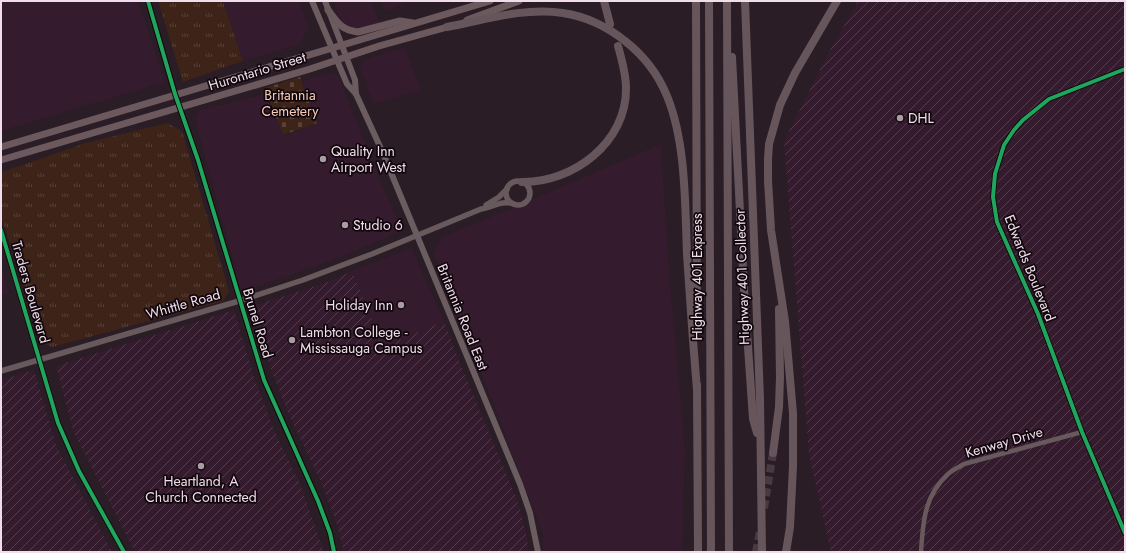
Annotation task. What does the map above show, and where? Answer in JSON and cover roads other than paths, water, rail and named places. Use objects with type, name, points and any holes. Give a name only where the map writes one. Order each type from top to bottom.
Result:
[{"type":"highway","points":[[604,1],[610,24]]},
{"type":"highway","points":[[696,1],[698,552]]},
{"type":"highway","name":"Highway 401 Express","points":[[709,1],[711,552]]},
{"type":"highway","points":[[728,1],[744,289],[753,418],[760,443]]},
{"type":"highway","points":[[728,1],[729,552]]},
{"type":"highway","name":"Highway 401 Collector","points":[[745,1],[759,391],[762,552]]},
{"type":"highway","points":[[786,552],[790,528],[793,466],[793,413],[785,321],[771,230],[768,181],[769,144],[780,104],[837,1]]},
{"type":"highway","points":[[446,27],[530,11],[563,13],[592,22],[620,37],[637,51],[654,72],[667,95],[674,115],[679,138],[697,389]]},
{"type":"highway","points":[[522,182],[545,180],[581,165],[597,153],[610,137],[621,117],[626,99],[625,75],[618,46]]},
{"type":"highway","points":[[773,453],[779,407],[780,377],[777,274]]},
{"type":"main road","name":"Britannia Road East","points":[[312,1],[347,84],[356,94],[382,151],[521,486],[530,513],[538,552]]},
{"type":"main road","name":"Britannia Road East","points":[[324,1],[355,80],[356,94]]},
{"type":"main road","name":"Hurontario Street","points":[[1,160],[180,108],[415,24],[490,1]]},
{"type":"main road","name":"Hurontario Street","points":[[1,147],[176,94],[334,54],[344,50],[446,27],[519,1]]},
{"type":"main road","points":[[328,10],[344,29],[351,32],[358,32],[400,21],[415,24]]},
{"type":"street","name":"Brunel Road","points":[[148,1],[180,108],[198,160],[264,380],[318,501],[330,533],[334,552]]},
{"type":"street","name":"Edwards Boulevard","points":[[1125,69],[1049,100],[1023,120],[1004,145],[995,174],[994,197],[997,222],[1038,314],[1082,432],[1125,532]]},
{"type":"street","points":[[514,182],[522,182],[525,183],[529,189],[530,197],[524,203],[514,204],[507,198],[507,189],[514,182]]},
{"type":"street","name":"Whittle Road","points":[[481,210],[500,197],[507,189]]},
{"type":"street","name":"Whittle Road","points":[[1,371],[240,300],[329,271],[481,210],[506,202],[514,204]]},
{"type":"street","name":"Traders Boulevard","points":[[1,230],[51,401],[65,442],[79,471],[124,552]]},
{"type":"street","name":"Kenway Drive","points":[[921,552],[923,521],[930,496],[948,474],[964,464],[1082,432]]},
{"type":"tunnel","points":[[764,508],[773,453]]},
{"type":"tunnel","points":[[756,552],[760,531]]},
{"type":"place","name":"DHL","points":[[900,118]]},
{"type":"place","name":"Quality Inn Airport West","points":[[323,159]]},
{"type":"place","name":"Studio 6","points":[[345,225]]},
{"type":"place","name":"Holiday Inn","points":[[401,305]]},
{"type":"place","name":"Lambton College - Mississauga Campus","points":[[292,340]]},
{"type":"place","name":"Heartland, A Church Connected","points":[[201,466]]},
{"type":"park label","name":"Britannia Cemetery","points":[[290,104]]}]
